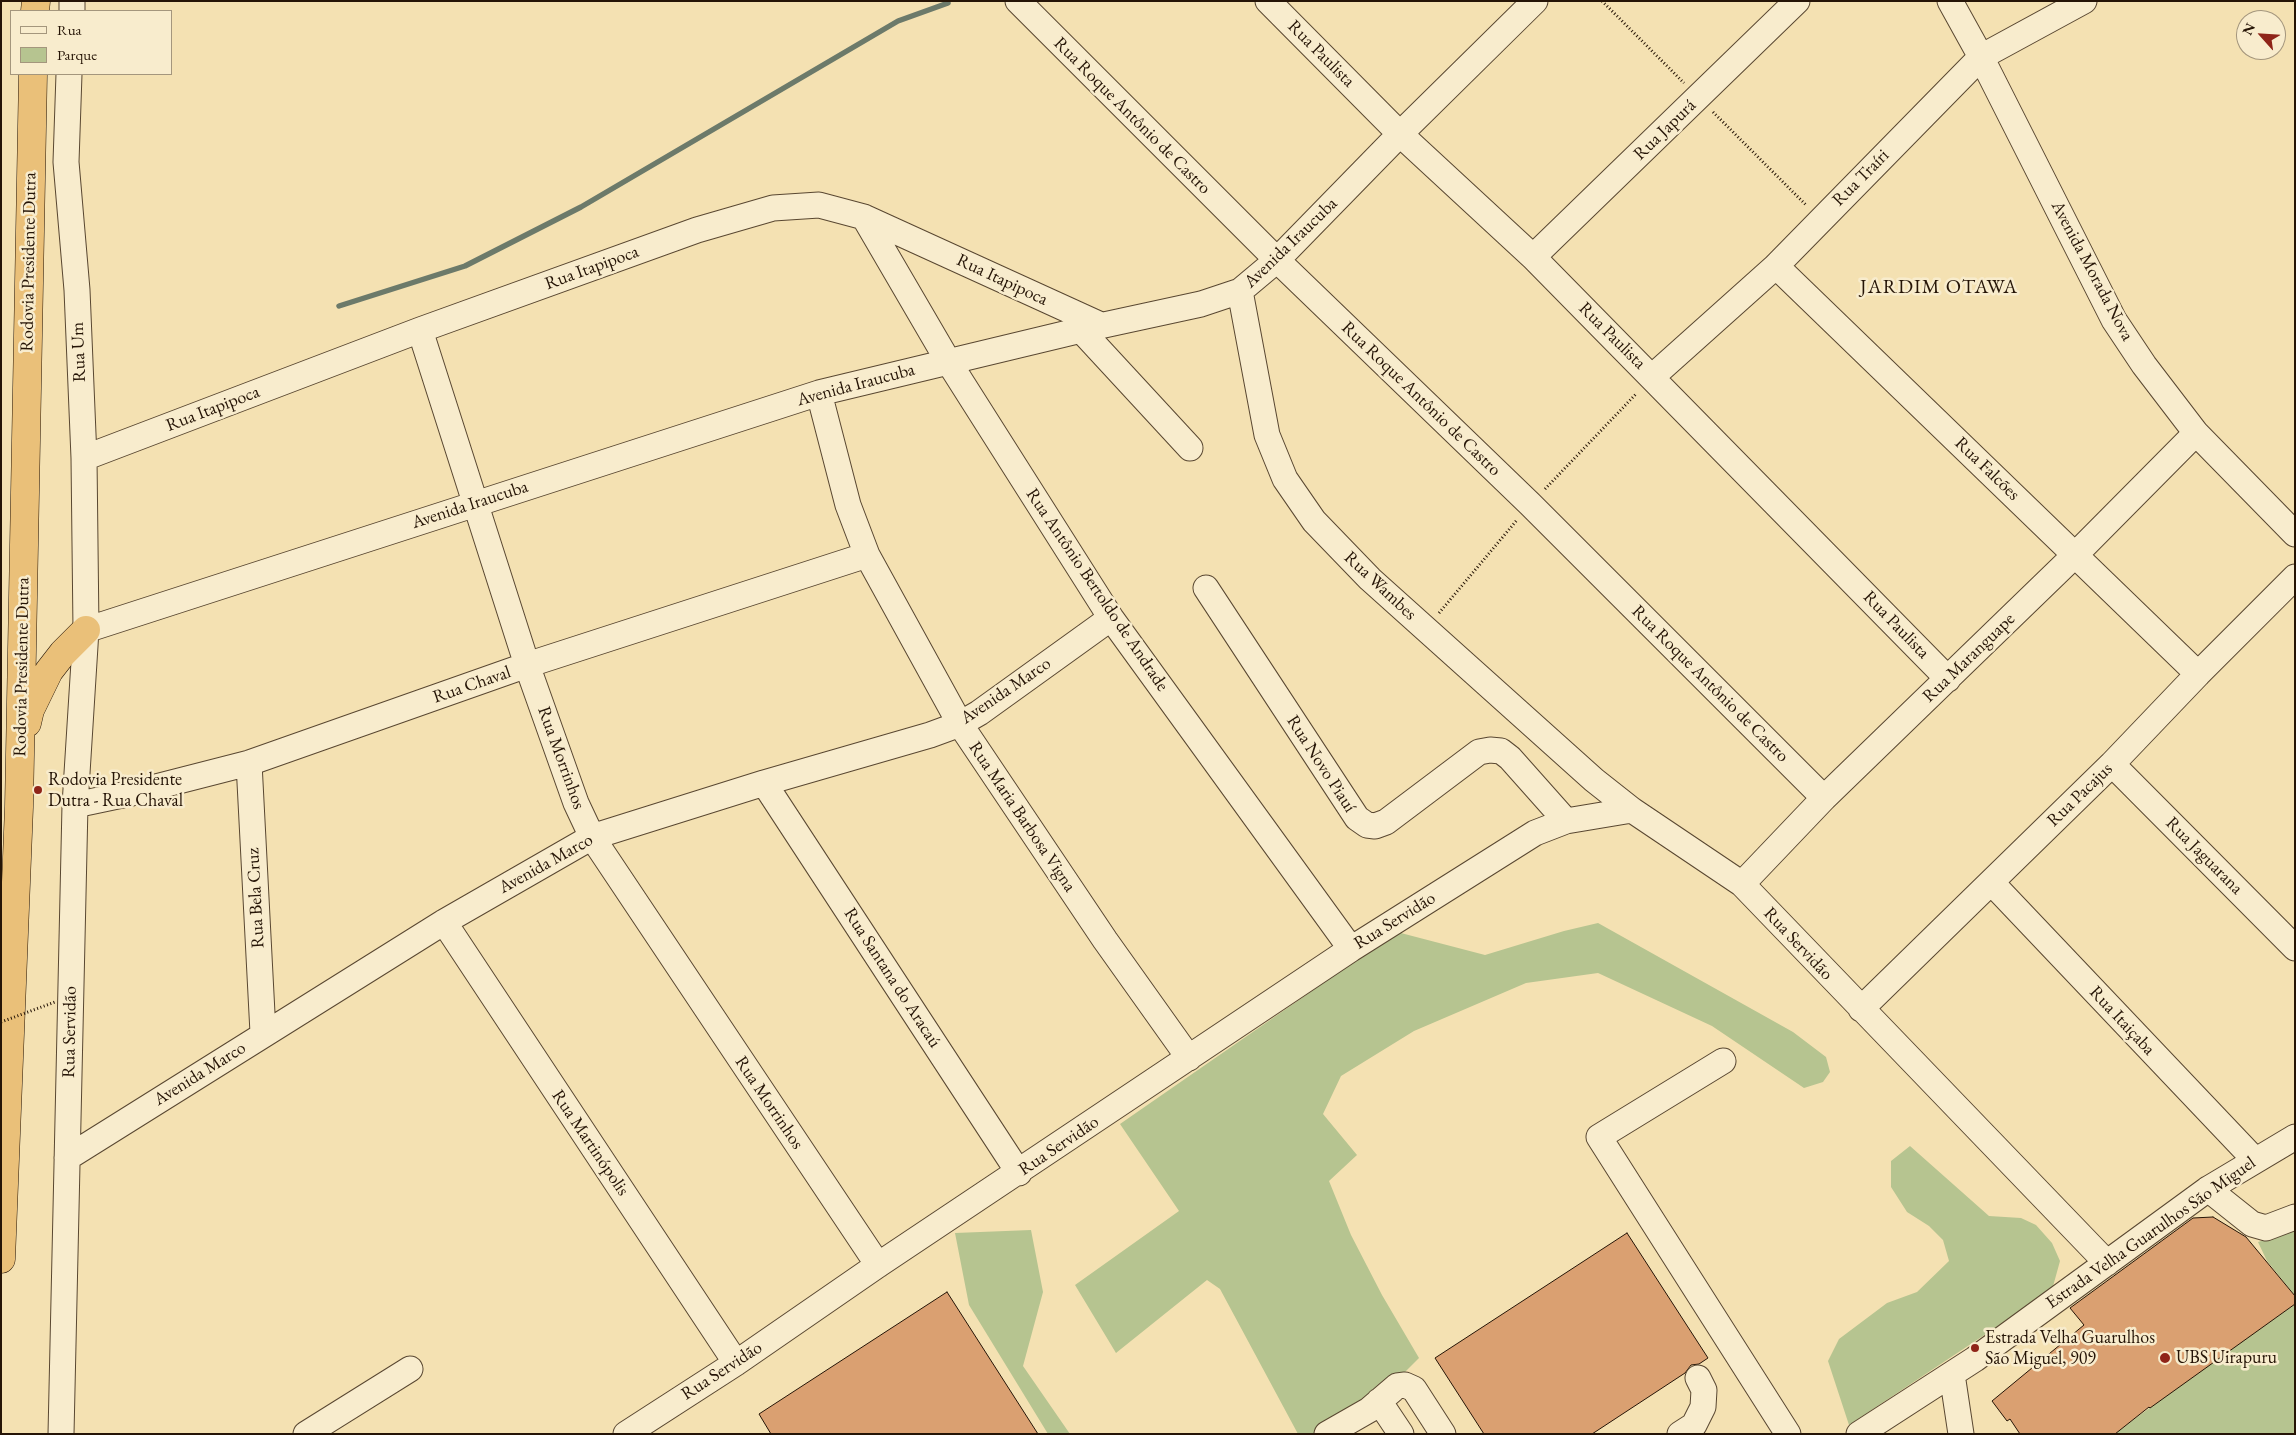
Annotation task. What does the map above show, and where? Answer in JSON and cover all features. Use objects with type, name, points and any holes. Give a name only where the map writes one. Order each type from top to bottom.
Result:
[{"type":"highway","name":"Rodovia Presidente Dutra","points":[[1,1259],[20,756],[33,75]]},
{"type":"highway","points":[[20,756],[30,710],[49,671],[63,652],[86,630]]},
{"type":"street","name":"Rua Roque Antônio de Castro","points":[[1018,1],[1277,260],[1530,504],[1824,798]]},
{"type":"street","name":"Avenida Iraucuba","points":[[86,630],[819,393],[1091,327],[1200,304],[1240,291],[1277,260],[1534,1]]},
{"type":"street","name":"Rua Japurá","points":[[1533,257],[1797,1]]},
{"type":"street","name":"Avenida Morada Nova","points":[[1950,1],[1981,57],[2114,320],[2144,365],[2196,433],[2295,534]]},
{"type":"street","name":"Rua Traíri","points":[[1652,377],[1776,266],[1981,57],[2084,1]]},
{"type":"street","name":"Rua Paulista","points":[[1278,5],[1400,134],[1533,257],[1948,678]]},
{"type":"street","name":"Rua Um","points":[[69,75],[66,162],[77,290],[84,458],[86,630]]},
{"type":"street","name":"Rua Itapipoca","points":[[84,458],[420,330],[697,230],[773,208],[819,205],[864,217],[1091,327]]},
{"type":"street","name":"Rua Antônio Bertoldo de Andrade","points":[[864,217],[948,361],[1111,618],[1351,949]]},
{"type":"street","name":"Rua Falcões","points":[[1776,266],[2198,674]]},
{"type":"street","name":"Rua Wambes","points":[[1240,291],[1267,435],[1285,479],[1314,521],[1370,579],[1594,780],[1632,810]]},
{"type":"street","points":[[1091,327],[1190,448]]},
{"type":"street","name":"Rua Morrinhos","points":[[420,330],[477,503],[527,665],[576,803],[592,837],[878,1265]]},
{"type":"street","name":"Rua Maria Barbosa Vigna","points":[[819,393],[848,504],[867,555],[960,724],[1105,940],[1189,1058]]},
{"type":"street","name":"Rua Maranguape","points":[[1742,884],[1824,798],[2076,554],[2196,433]]},
{"type":"street","name":"Rua Chaval","points":[[75,805],[249,764],[527,665],[867,555]]},
{"type":"street","name":"Rua Pacajus","points":[[1861,1009],[2112,764],[2295,577]]},
{"type":"street","name":"Rua Novo Piauí","points":[[1206,588],[1357,818],[1366,825],[1375,826],[1386,822],[1479,752],[1490,750],[1501,751],[1510,758],[1566,821]]},
{"type":"street","name":"Avenida Marco","points":[[67,1158],[444,922],[592,837],[764,783],[930,735],[960,724],[979,713],[1111,618]]},
{"type":"street","name":"Rua Servidão","points":[[61,1434],[75,805],[86,630]]},
{"type":"street","name":"Rua Bela Cruz","points":[[249,764],[264,1033]]},
{"type":"street","name":"Rua Jaguarana","points":[[2112,764],[2295,948]]},
{"type":"street","name":"Rua Santana do Aracaú","points":[[764,783],[1019,1173]]},
{"type":"street","name":"Rua Servidão","points":[[626,1434],[736,1363],[878,1265],[1019,1173],[1351,949],[1535,833],[1566,821],[1632,810],[1742,884],[2107,1263]]},
{"type":"street","name":"Rua Itaiçaba","points":[[1991,882],[2254,1159]]},
{"type":"street","name":"Rua Martinópolis","points":[[444,922],[736,1363]]},
{"type":"street","points":[[1723,1061],[1599,1137],[1788,1434]]},
{"type":"street","name":"Estrada Velha Guarulhos São Miguel","points":[[1859,1434],[1952,1374],[2208,1189],[2254,1159],[2295,1137]]},
{"type":"street","points":[[2208,1189],[2252,1224],[2266,1228],[2295,1218]]},
{"type":"street","points":[[306,1434],[410,1369]]},
{"type":"street","points":[[1952,1374],[1961,1434]]},
{"type":"street","points":[[1691,1431],[1703,1407],[1704,1390],[1698,1378]]},
{"type":"street","points":[[1327,1434],[1354,1428],[1379,1401],[1397,1386],[1405,1385],[1414,1388],[1443,1434]]},
{"type":"street","points":[[1379,1401],[1401,1434]]},
{"type":"path","points":[[1,1022],[55,1002]]},
{"type":"green space","points":[[1598,923],[1793,1032],[1826,1057],[1830,1072],[1823,1082],[1804,1088],[1712,1026],[1598,973],[1526,983],[1414,1031],[1341,1076],[1323,1114],[1357,1155],[1329,1181],[1351,1235],[1382,1295],[1419,1358],[1368,1409],[1324,1434],[1298,1434],[1220,1289],[1207,1280],[1116,1353],[1075,1285],[1179,1211],[1120,1124],[1397,932],[1485,955],[1564,931]]},
{"type":"green space","points":[[1910,1146],[1989,1216],[2021,1218],[2036,1225],[2052,1243],[2060,1261],[2052,1290],[1849,1425],[1828,1361],[1839,1339],[1887,1303],[1917,1292],[1949,1261],[1943,1240],[1929,1226],[1907,1212],[1891,1187],[1891,1161]]},
{"type":"green space","points":[[2295,1228],[2295,1296],[2267,1261],[2258,1242]]},
{"type":"green space","points":[[1031,1230],[1043,1292],[1023,1366],[1070,1434],[1048,1434],[969,1305],[955,1233]]},
{"type":"green space","points":[[2295,1304],[2295,1434],[2115,1434],[2137,1417]]},
{"type":"building","name":"UBS Uirapuru","points":[[2213,1217],[2246,1237],[2295,1296],[2295,1304],[2149,1407],[2115,1434],[2020,1434],[2010,1419],[2007,1421],[1992,1401],[2084,1325],[2070,1308],[2193,1218]]},
{"type":"building","points":[[1627,1233],[1708,1358],[1699,1364],[1691,1365],[1685,1373],[1592,1434],[1484,1434],[1435,1358]]},
{"type":"building","points":[[947,1292],[1038,1434],[771,1434],[759,1414]]},
{"type":"waterway","points":[[339,306],[465,266],[581,207],[898,21],[948,3]]},
{"type":"place","name":"Rodovia Presidente Dutra - Rua Chaval","points":[[38,790]]},
{"type":"place","name":"Estrada Velha Guarulhos São Miguel, 909","points":[[1975,1348]]},
{"type":"place","name":"UBS Uirapuru","points":[[2165,1358]]},
{"type":"district","name":"JARDIM OTAWA","points":[[1939,288]]}]
